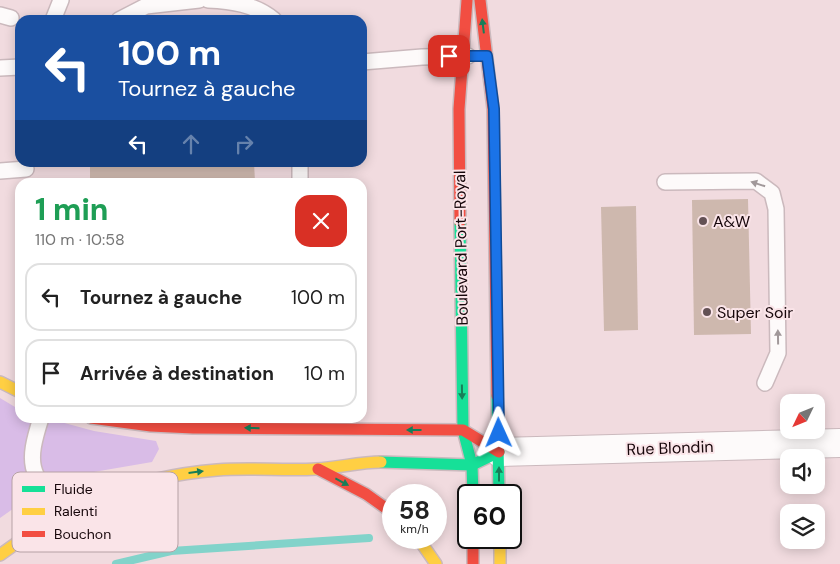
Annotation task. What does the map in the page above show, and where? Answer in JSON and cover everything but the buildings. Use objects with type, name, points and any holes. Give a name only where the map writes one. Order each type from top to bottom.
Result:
[{"type":"main road","name":"Boulevard Port-Royal","points":[[466,0],[459,109],[463,430],[472,465],[473,484]]},
{"type":"main road","points":[[480,0],[494,109],[499,484]]},
{"type":"main road","points":[[0,382],[15,390]]},
{"type":"main road","points":[[128,423],[193,428],[463,430],[499,452]]},
{"type":"main road","points":[[178,475],[218,470],[318,469],[369,462],[472,465],[499,452]]},
{"type":"main road","points":[[318,469],[366,494],[382,505]]},
{"type":"main road","points":[[0,556],[12,547]]},
{"type":"main road","points":[[426,549],[436,564]]},
{"type":"main road","points":[[473,549],[474,564]]},
{"type":"main road","points":[[500,549],[500,564]]},
{"type":"street","name":"Rue Blondin","points":[[499,452],[840,443]]},
{"type":"lane","points":[[55,15],[61,0]]},
{"type":"lane","points":[[129,15],[146,6],[199,0]]},
{"type":"lane","points":[[208,0],[243,4],[264,15]]},
{"type":"lane","points":[[367,62],[487,56]]},
{"type":"lane","points":[[0,68],[15,67]]},
{"type":"lane","points":[[0,171],[27,171]]},
{"type":"lane","points":[[665,182],[756,181],[772,193],[776,209],[778,353],[765,383]]},
{"type":"lane","points":[[35,472],[32,463],[32,448],[40,423]]},
{"type":"shaded area","points":[[0,398],[15,407],[15,423],[64,423],[94,431],[156,441],[159,449],[152,462],[94,472],[12,472],[12,510],[0,518]]},
{"type":"waterway","points":[[178,551],[369,538]]},
{"type":"waterway","points":[[116,564],[167,552]]},
{"type":"traffic: fast","points":[[460,222],[463,430],[472,465],[473,484]]},
{"type":"traffic: fast","points":[[497,396],[499,484]]},
{"type":"traffic: fast","points":[[381,462],[472,465],[499,452]]},
{"type":"traffic: slow","points":[[0,382],[15,390]]},
{"type":"traffic: slow","points":[[178,475],[217,470],[316,469],[381,462]]},
{"type":"traffic: slow","points":[[0,555],[12,546]]},
{"type":"traffic: slow","points":[[426,549],[436,564]]},
{"type":"traffic: slow","points":[[500,549],[500,564]]},
{"type":"traffic: jam","points":[[460,222],[459,109],[467,0]]},
{"type":"traffic: jam","points":[[480,0],[493,109],[497,396]]},
{"type":"traffic: jam","points":[[128,423],[193,428],[463,430],[499,452]]},
{"type":"traffic: jam","points":[[318,469],[366,494],[382,505]]},
{"type":"traffic: jam","points":[[473,549],[473,564]]},
{"type":"place","name":"A&W","points":[[703,221]]},
{"type":"place","name":"Super Soir","points":[[707,312]]},
{"type":"route","points":[[449,56],[487,56],[494,109],[499,433]]}]
